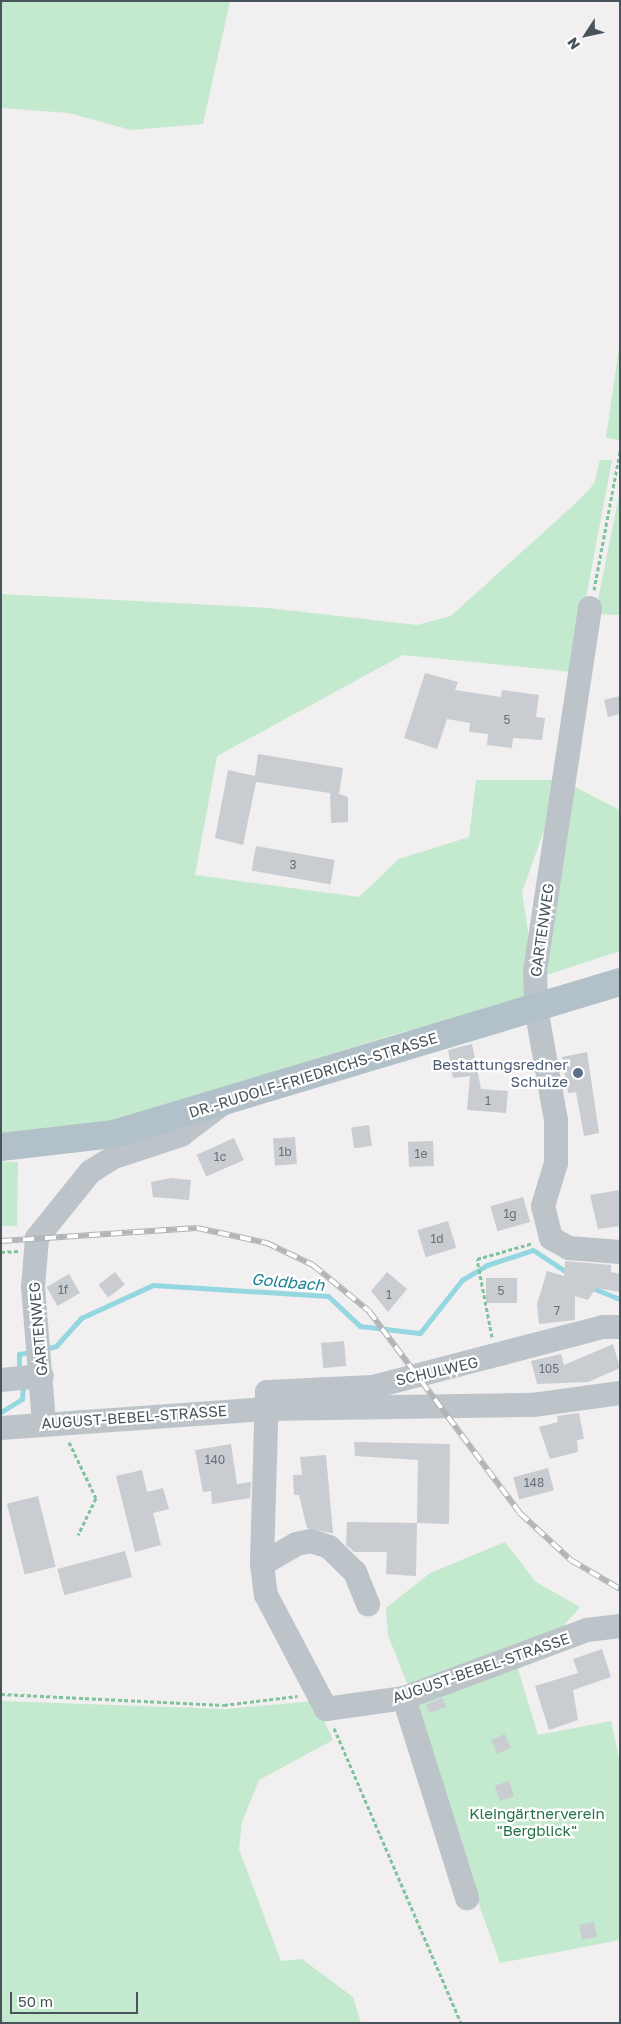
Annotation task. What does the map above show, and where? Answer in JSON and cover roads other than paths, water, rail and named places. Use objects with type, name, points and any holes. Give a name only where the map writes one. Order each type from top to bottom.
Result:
[{"type":"main road","name":"DR.-RUDOLF-FRIEDRICHS-STRASSE","points":[[1,1148],[114,1134],[620,982]]},
{"type":"street","name":"GARTENWEG","points":[[590,608],[535,971],[536,1008],[556,1120],[556,1163],[543,1206],[550,1238],[569,1248],[620,1252]]},
{"type":"street","name":"GARTENWEG","points":[[52,1422],[22,1378],[40,1337],[33,1287],[37,1238],[47,1223],[90,1172],[114,1157],[181,1135],[228,1100]]},
{"type":"street","name":"SCHULWEG","points":[[266,1409],[268,1392],[372,1387],[496,1358],[603,1327],[620,1327]]},
{"type":"street","name":"AUGUST-BEBEL-STRASSE","points":[[1,1428],[52,1422],[266,1409],[533,1405],[620,1393]]},
{"type":"street","points":[[262,1564],[266,1409]]},
{"type":"street","points":[[262,1564],[296,1544],[311,1541],[329,1547],[354,1572],[368,1605]]},
{"type":"street","name":"AUGUST-BEBEL-STRASSE","points":[[262,1564],[266,1595],[322,1701],[404,1698],[587,1630],[620,1626]]},
{"type":"street","points":[[404,1698],[467,1898]]},
{"type":"waterway","name":"Goldbach","points":[[45,1349],[56,1346],[81,1318],[153,1285],[328,1296],[360,1326],[420,1333],[462,1280],[487,1265],[533,1250],[568,1273]]},
{"type":"waterway","name":"Goldbach","points":[[590,1287],[620,1299]]},
{"type":"waterway","name":"Goldbach","points":[[19,1372],[19,1354],[31,1352]]},
{"type":"waterway","name":"Goldbach","points":[[1,1412],[22,1399],[23,1385]]},
{"type":"railway","points":[[1,1241],[197,1228],[267,1243],[313,1265],[369,1311],[520,1513],[571,1560],[620,1589]]},
{"type":"place","name":"Bestattungsredner Schulze","points":[[578,1073]]},
{"type":"park label","name":"Kleingärtnerverein \"Bergblick\"","points":[[537,1822]]}]
